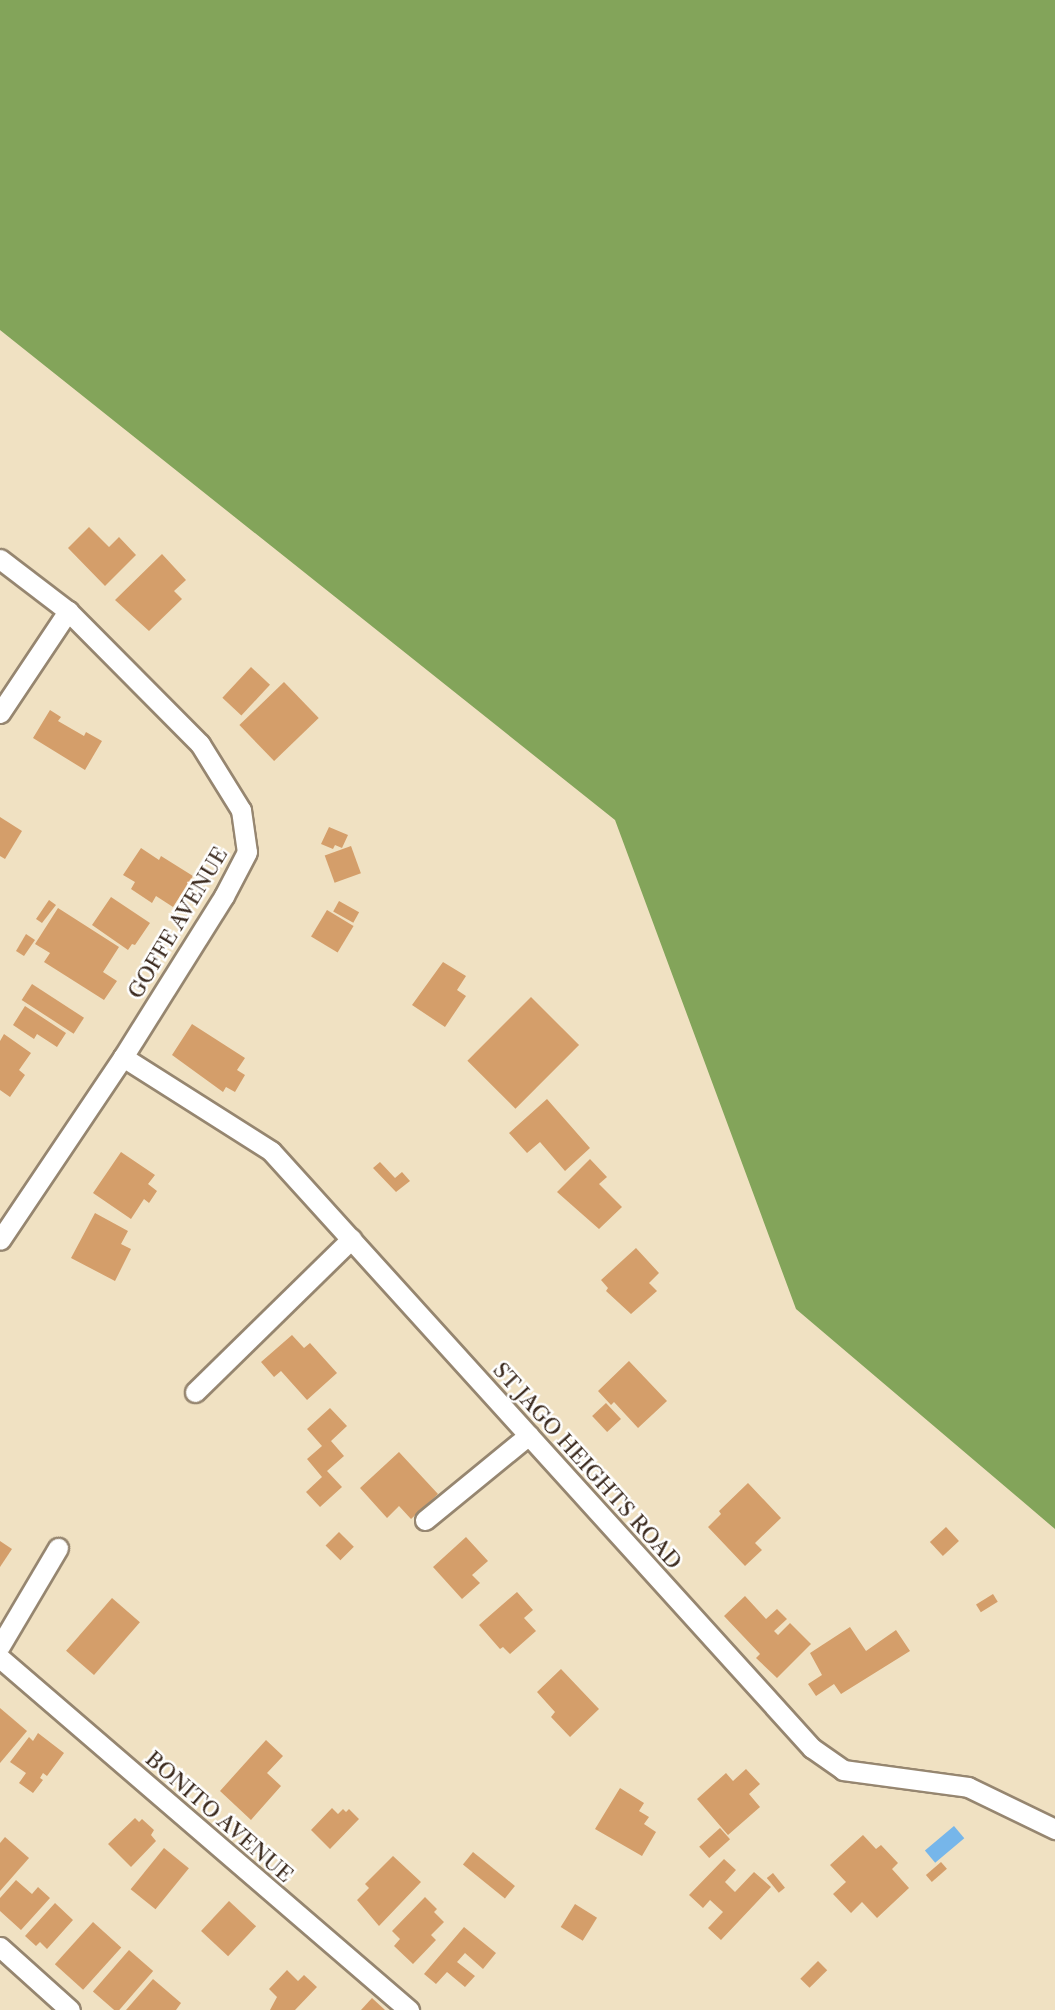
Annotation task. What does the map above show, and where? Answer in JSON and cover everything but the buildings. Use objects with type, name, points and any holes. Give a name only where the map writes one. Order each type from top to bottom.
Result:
[{"type":"street","name":"GOFFE AVENUE","points":[[0,559],[68,611],[200,744],[242,810],[247,832],[247,852],[240,870],[123,1057],[0,1240]]},
{"type":"street","points":[[0,713],[68,611]]},
{"type":"street","name":"ST JAGO HEIGHTS ROAD","points":[[123,1057],[271,1151],[812,1748],[843,1770],[968,1787],[1055,1829]]},
{"type":"street","points":[[195,1392],[351,1239]]},
{"type":"street","points":[[425,1520],[529,1435]]},
{"type":"street","points":[[0,1646],[58,1548]]},
{"type":"street","name":"BONITO AVENUE","points":[[0,1658],[409,2010]]},
{"type":"street","points":[[0,1947],[70,2010]]},
{"type":"green space","points":[[0,0],[1055,0],[1055,1529],[796,1309],[615,820],[0,330]]},
{"type":"water","points":[[954,1826],[964,1838],[935,1863],[925,1850]]}]
